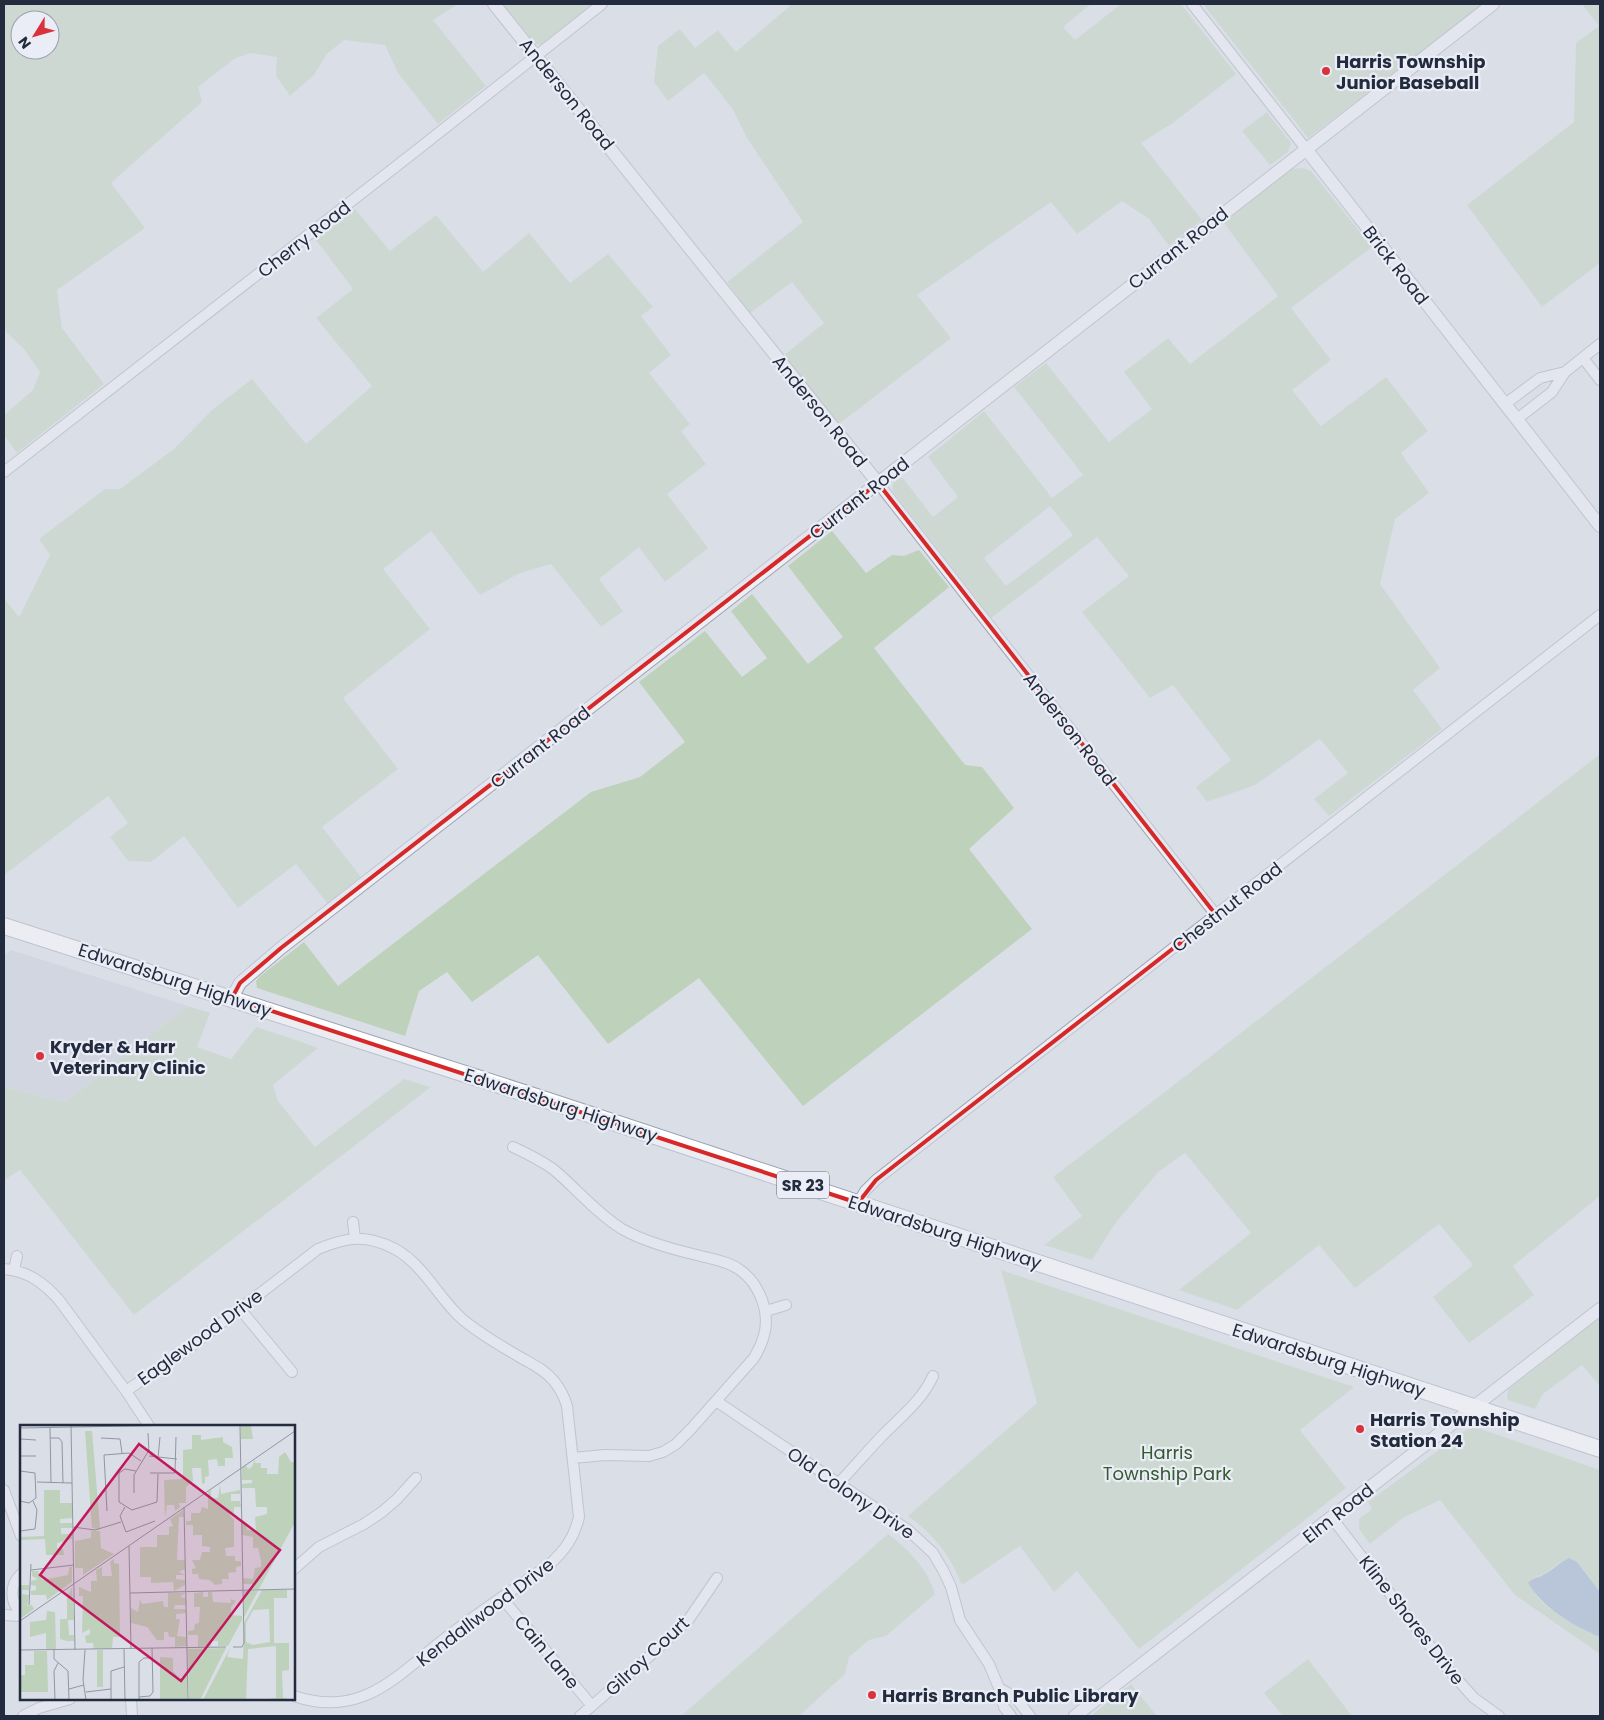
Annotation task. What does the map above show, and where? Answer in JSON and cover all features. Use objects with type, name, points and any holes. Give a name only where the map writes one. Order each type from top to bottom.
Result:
[{"type":"main road","name":"Edwardsburg Highway","points":[[4,926],[232,998],[858,1203],[1600,1449]]},
{"type":"street","name":"Anderson Road","points":[[494,4],[878,483],[1216,915]]},
{"type":"street","name":"Cherry Road","points":[[4,472],[418,150],[602,4]]},
{"type":"street","name":"Brick Road","points":[[1192,4],[1600,526]]},
{"type":"street","name":"Currant Road","points":[[232,998],[240,982],[281,948],[1493,4]]},
{"type":"street","points":[[1517,419],[1552,392],[1565,372],[1600,344]]},
{"type":"street","points":[[1583,358],[1600,380]]},
{"type":"street","points":[[1505,404],[1540,378],[1565,372]]},
{"type":"street","name":"Chestnut Road","points":[[858,1203],[865,1191],[876,1180],[1600,615]]},
{"type":"street","points":[[513,1147],[552,1168],[596,1209],[620,1228],[643,1240],[722,1261],[739,1269],[751,1280],[761,1296],[766,1311],[766,1328],[762,1344],[754,1358],[691,1430],[676,1444],[664,1452],[648,1456],[605,1455],[573,1458]]},
{"type":"street","points":[[353,1222],[354,1238]]},
{"type":"street","name":"Eaglewood Drive","points":[[9,1270],[39,1280],[48,1288],[59,1300],[126,1391],[185,1351],[318,1249],[354,1238]]},
{"type":"street","name":"Kendallwood Drive","points":[[295,1697],[315,1708],[335,1711],[349,1709],[377,1699],[448,1636],[562,1553],[575,1532],[579,1517],[568,1406],[562,1392],[552,1378],[538,1367],[482,1334],[460,1317],[439,1295],[423,1272],[408,1258],[394,1249],[374,1241],[354,1238]]},
{"type":"street","points":[[9,1270],[17,1256]]},
{"type":"street","points":[[766,1311],[786,1305]]},
{"type":"street","points":[[240,1309],[292,1372]]},
{"type":"street","name":"Elm Road","points":[[1075,1716],[1600,1309]]},
{"type":"street","points":[[838,1484],[873,1445],[918,1400],[927,1389],[933,1376]]},
{"type":"street","points":[[126,1391],[148,1425]]},
{"type":"street","name":"Old Colony Drive","points":[[716,1401],[908,1530],[933,1553],[951,1587],[960,1620],[989,1664],[999,1688],[1004,1707],[1011,1716]]},
{"type":"street","points":[[295,1568],[319,1547],[364,1524],[382,1512],[416,1478]]},
{"type":"street","points":[[4,1491],[20,1533]]},
{"type":"street","name":"Kline Shores Drive","points":[[1332,1518],[1447,1668],[1474,1698],[1499,1716]]},
{"type":"street","points":[[20,1576],[14,1585],[12,1593],[15,1606],[20,1613]]},
{"type":"street","name":"Gilroy Court","points":[[580,1716],[652,1654],[689,1619],[717,1578]]},
{"type":"street","points":[[4,1602],[12,1593]]},
{"type":"street","name":"Cain Lane","points":[[502,1598],[592,1706]]},
{"type":"street","points":[[4,1615],[20,1614]]},
{"type":"street","points":[[999,1688],[1015,1697],[1030,1716]]},
{"type":"street","points":[[23,1716],[39,1708],[67,1700]]},
{"type":"street","points":[[131,1700],[132,1716]]},
{"type":"highlighted area","points":[[878,483],[1216,915],[876,1180],[858,1203],[232,998],[240,983],[281,948]]},
{"type":"shaded area","points":[[11,950],[188,1006],[65,1102],[4,1087],[4,955]]},
{"type":"green space","points":[[4,4],[458,4],[433,20],[486,86],[438,124],[398,73],[385,45],[344,40],[327,54],[314,75],[290,96],[276,76],[277,57],[250,53],[234,59],[198,87],[202,102],[111,183],[145,228],[57,290],[62,328],[104,384],[17,453],[4,435],[4,415],[33,390],[40,372],[24,349],[6,332],[4,322]]},
{"type":"green space","points":[[500,4],[593,4],[542,44],[537,45],[529,40]]},
{"type":"green space","points":[[792,4],[1091,4],[1063,27],[1075,40],[1121,4],[1181,4],[1236,74],[1173,123],[1141,143],[1202,220],[1169,246],[1149,219],[1122,201],[1077,234],[1051,202],[917,295],[951,338],[839,424],[783,356],[824,323],[792,282],[750,313],[727,282],[803,222],[747,138],[732,108],[704,73],[668,101],[654,82],[658,46],[680,29],[695,48],[718,30],[736,52]]},
{"type":"green space","name":"Harris Township Junior Baseball","points":[[1203,4],[1484,4],[1308,138]]},
{"type":"green space","points":[[1582,4],[1600,4],[1600,263],[1542,307],[1467,205],[1574,122],[1576,43],[1599,26]]},
{"type":"green space","points":[[1267,112],[1291,143],[1288,152],[1270,165],[1242,131]]},
{"type":"green space","points":[[1302,168],[1311,171],[1372,247],[1291,308],[1331,360],[1292,390],[1321,426],[1386,377],[1428,431],[1401,453],[1429,493],[1395,519],[1380,584],[1440,668],[1413,690],[1442,729],[1329,816],[1314,799],[1348,773],[1320,739],[1255,785],[1207,802],[1196,787],[1231,760],[1173,685],[1150,698],[1082,612],[1129,576],[1097,537],[991,618],[892,490],[893,483],[902,477],[933,517],[958,497],[928,457],[984,411],[1052,498],[1083,475],[1014,387],[1046,363],[1109,442],[1152,409],[1124,372],[1168,338],[1190,364],[1278,296],[1224,223],[1290,169]],"holes":[[[1050,506],[1073,535],[1006,586],[984,558]]]},
{"type":"green space","points":[[355,209],[390,251],[436,215],[483,272],[529,233],[570,283],[608,254],[653,307],[641,316],[671,355],[649,373],[690,424],[681,431],[706,464],[667,494],[708,548],[665,582],[639,547],[599,579],[623,611],[601,627],[551,564],[520,573],[480,595],[431,531],[383,569],[430,629],[343,698],[398,769],[322,827],[361,877],[328,904],[296,864],[238,908],[184,836],[151,862],[128,861],[110,837],[128,823],[108,796],[4,875],[4,598],[19,617],[50,555],[39,539],[105,489],[120,489],[174,449],[212,410],[252,379],[306,444],[372,386],[316,318],[353,289],[316,240]]},
{"type":"green space","points":[[832,531],[866,573],[892,555],[904,556],[919,550],[949,587],[874,648],[965,765],[982,767],[1014,808],[969,849],[1032,929],[803,1106],[699,978],[608,1044],[538,955],[472,1002],[447,972],[419,991],[405,1036],[257,988],[256,981],[259,977],[304,942],[338,986],[591,792],[640,777],[685,742],[639,682],[705,631],[742,677],[767,658],[731,611],[752,594],[808,664],[843,637],[788,566]]},
{"type":"green space","points":[[1600,754],[1600,1196],[1513,1266],[1534,1295],[1469,1343],[1433,1297],[1473,1265],[1439,1224],[1355,1288],[1319,1245],[1237,1310],[1179,1290],[1251,1233],[1185,1153],[1158,1172],[1114,1225],[1092,1260],[1044,1245],[1082,1216],[1053,1177]]},
{"type":"green space","points":[[188,1006],[210,1013],[197,1047],[231,1059],[256,1027],[318,1048],[273,1085],[278,1101],[315,1147],[404,1079],[431,1087],[134,1315],[20,1170],[4,1180],[4,1087],[65,1102]]},
{"type":"green space","name":"Harris Township Park","points":[[1001,1270],[1354,1387],[1300,1430],[1346,1488],[1139,1649],[1077,1571],[1054,1592],[1020,1546],[962,1585],[940,1546],[926,1530],[908,1516],[1037,1403]]},
{"type":"green space","points":[[1600,1317],[1600,1386],[1582,1365],[1543,1394],[1535,1409],[1508,1400],[1509,1389]]},
{"type":"green space","points":[[1475,1427],[1600,1470],[1600,1592],[1577,1562],[1561,1562],[1544,1574],[1531,1579],[1534,1591],[1545,1605],[1573,1624],[1600,1637],[1600,1654],[1515,1595],[1440,1500],[1403,1518],[1370,1544],[1359,1529],[1359,1519],[1372,1509],[1368,1502],[1466,1430]]},
{"type":"green space","points":[[888,1534],[916,1560],[927,1576],[935,1594],[886,1636],[869,1640],[849,1657],[845,1674],[799,1716],[681,1716]]},
{"type":"green space","points":[[1308,1659],[1352,1716],[1283,1716],[1264,1693]]},
{"type":"green space","points":[[1131,1684],[1157,1716],[1094,1716],[1093,1714]]},
{"type":"water","points":[[1569,1558],[1577,1562],[1600,1592],[1600,1637],[1579,1627],[1550,1608],[1528,1583]]},
{"type":"place","name":"Harris Township Junior Baseball","points":[[1326,71]]},
{"type":"place","name":"Kryder & Harr Veterinary Clinic","points":[[40,1056]]},
{"type":"place","name":"Harris Township Station 24","points":[[1360,1429]]},
{"type":"place","name":"Harris Branch Public Library","points":[[872,1695]]}]
